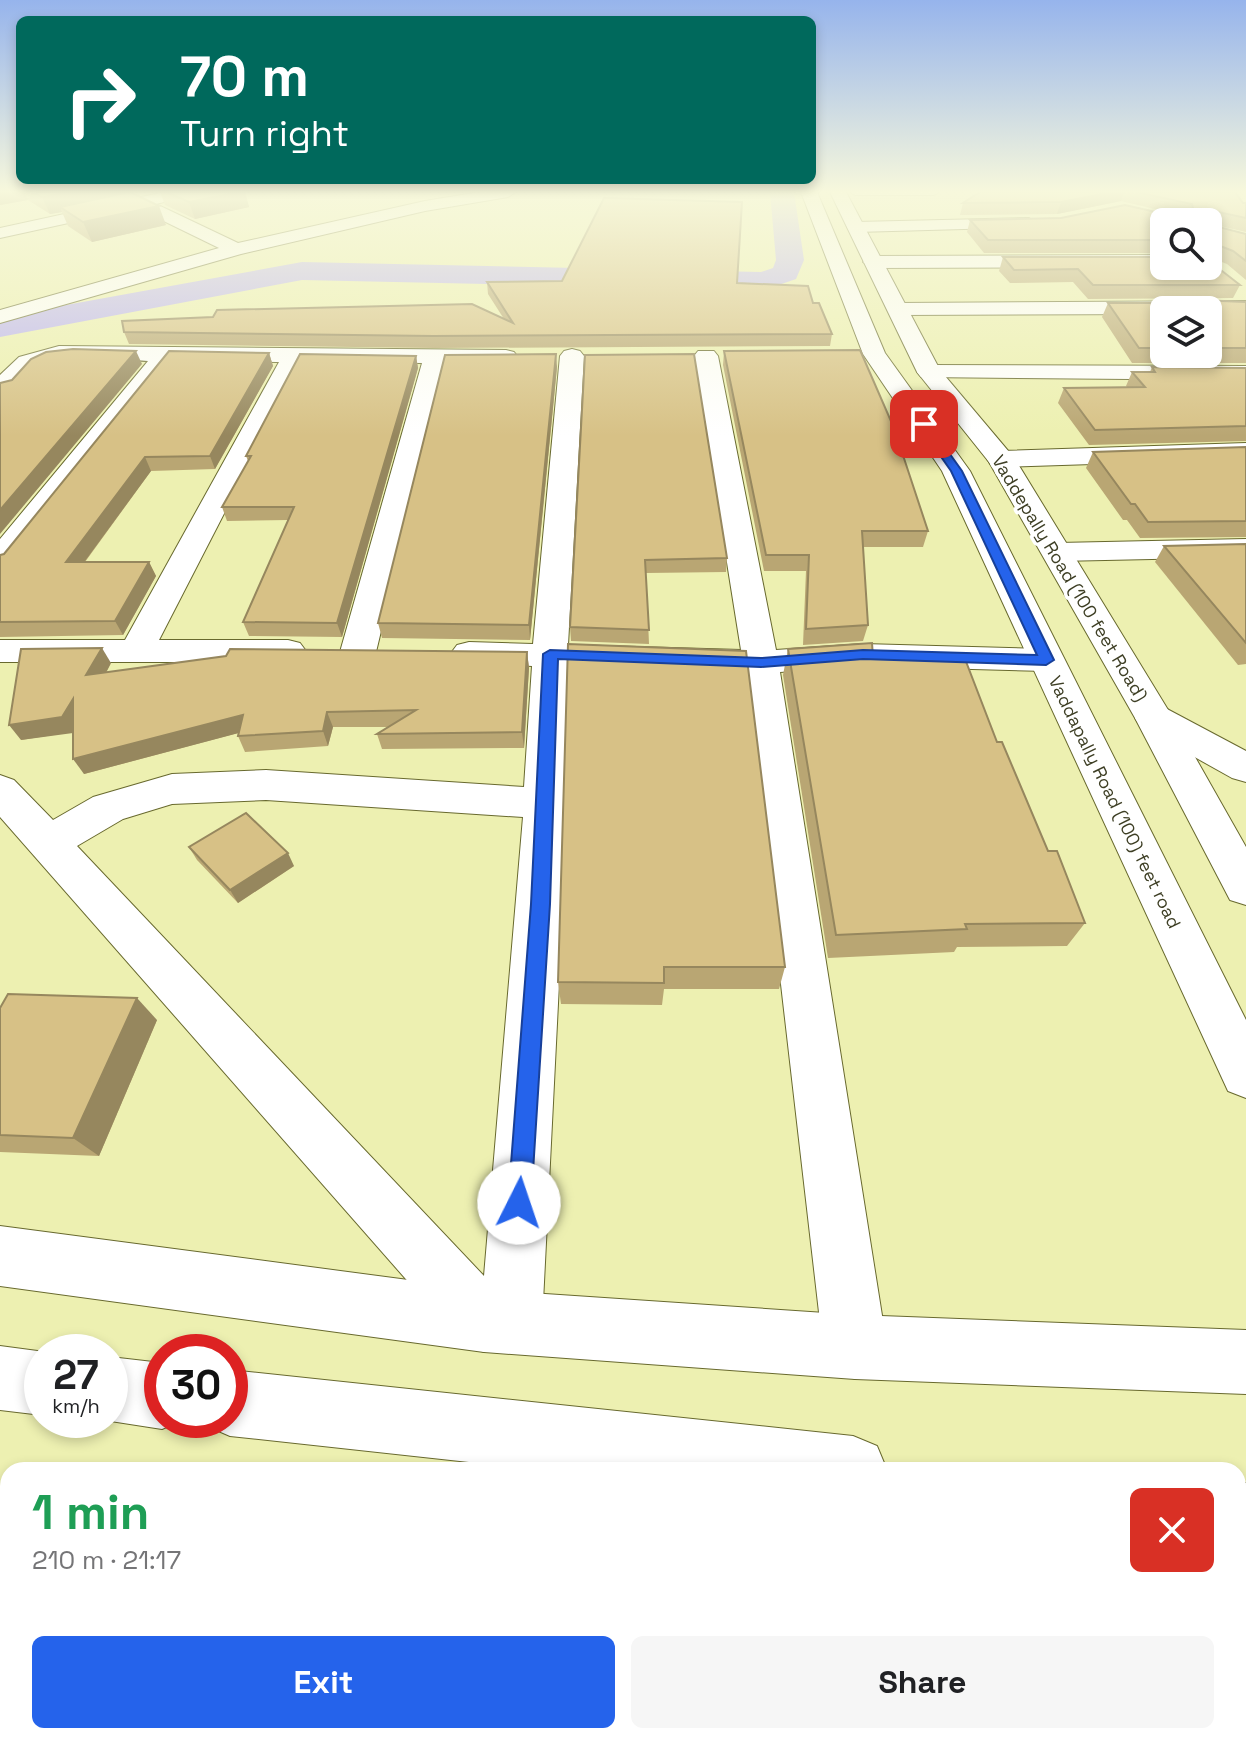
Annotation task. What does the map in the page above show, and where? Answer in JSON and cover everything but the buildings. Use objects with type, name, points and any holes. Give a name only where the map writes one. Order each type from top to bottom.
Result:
[{"type":"street","points":[[0,317],[152,273]]},
{"type":"street","name":"Vaddapally Road (100) feet road","points":[[842,273],[847,287],[859,354],[956,471],[1246,1074]]},
{"type":"street","name":"Vaddepally Road (100 feet Road)","points":[[879,273],[929,372],[1001,459],[1058,552],[1154,718],[1246,887]]},
{"type":"street","points":[[895,304],[1246,307]]},
{"type":"street","points":[[0,388],[27,362],[73,353],[526,357]]},
{"type":"street","points":[[0,559],[166,354]]},
{"type":"street","points":[[137,649],[294,355]]},
{"type":"street","points":[[498,1322],[544,803],[550,654],[577,356]]},
{"type":"street","points":[[706,356],[761,662],[855,1347]]},
{"type":"street","points":[[0,651],[373,652],[435,358]]},
{"type":"street","points":[[929,372],[1246,373]]},
{"type":"street","points":[[1001,459],[1246,451]]},
{"type":"street","points":[[1058,552],[1246,548]]},
{"type":"street","points":[[432,653],[761,662],[863,655],[1046,660]]},
{"type":"street","points":[[1154,718],[1246,768]]},
{"type":"street","points":[[48,843],[108,808],[172,789],[266,785],[544,803]]},
{"type":"street","points":[[0,790],[498,1322]]},
{"type":"street","points":[[0,1256],[498,1322],[855,1347],[1246,1362]]},
{"type":"street","points":[[0,1378],[24,1381]]},
{"type":"street","points":[[248,1405],[779,1462]]},
{"type":"waterway","points":[[0,327],[289,273]]},
{"type":"waterway","points":[[410,273],[764,281],[785,273]]},
{"type":"route","points":[[519,1203],[540,904],[550,654],[761,662],[863,655],[1046,660],[956,471],[924,424]]}]
